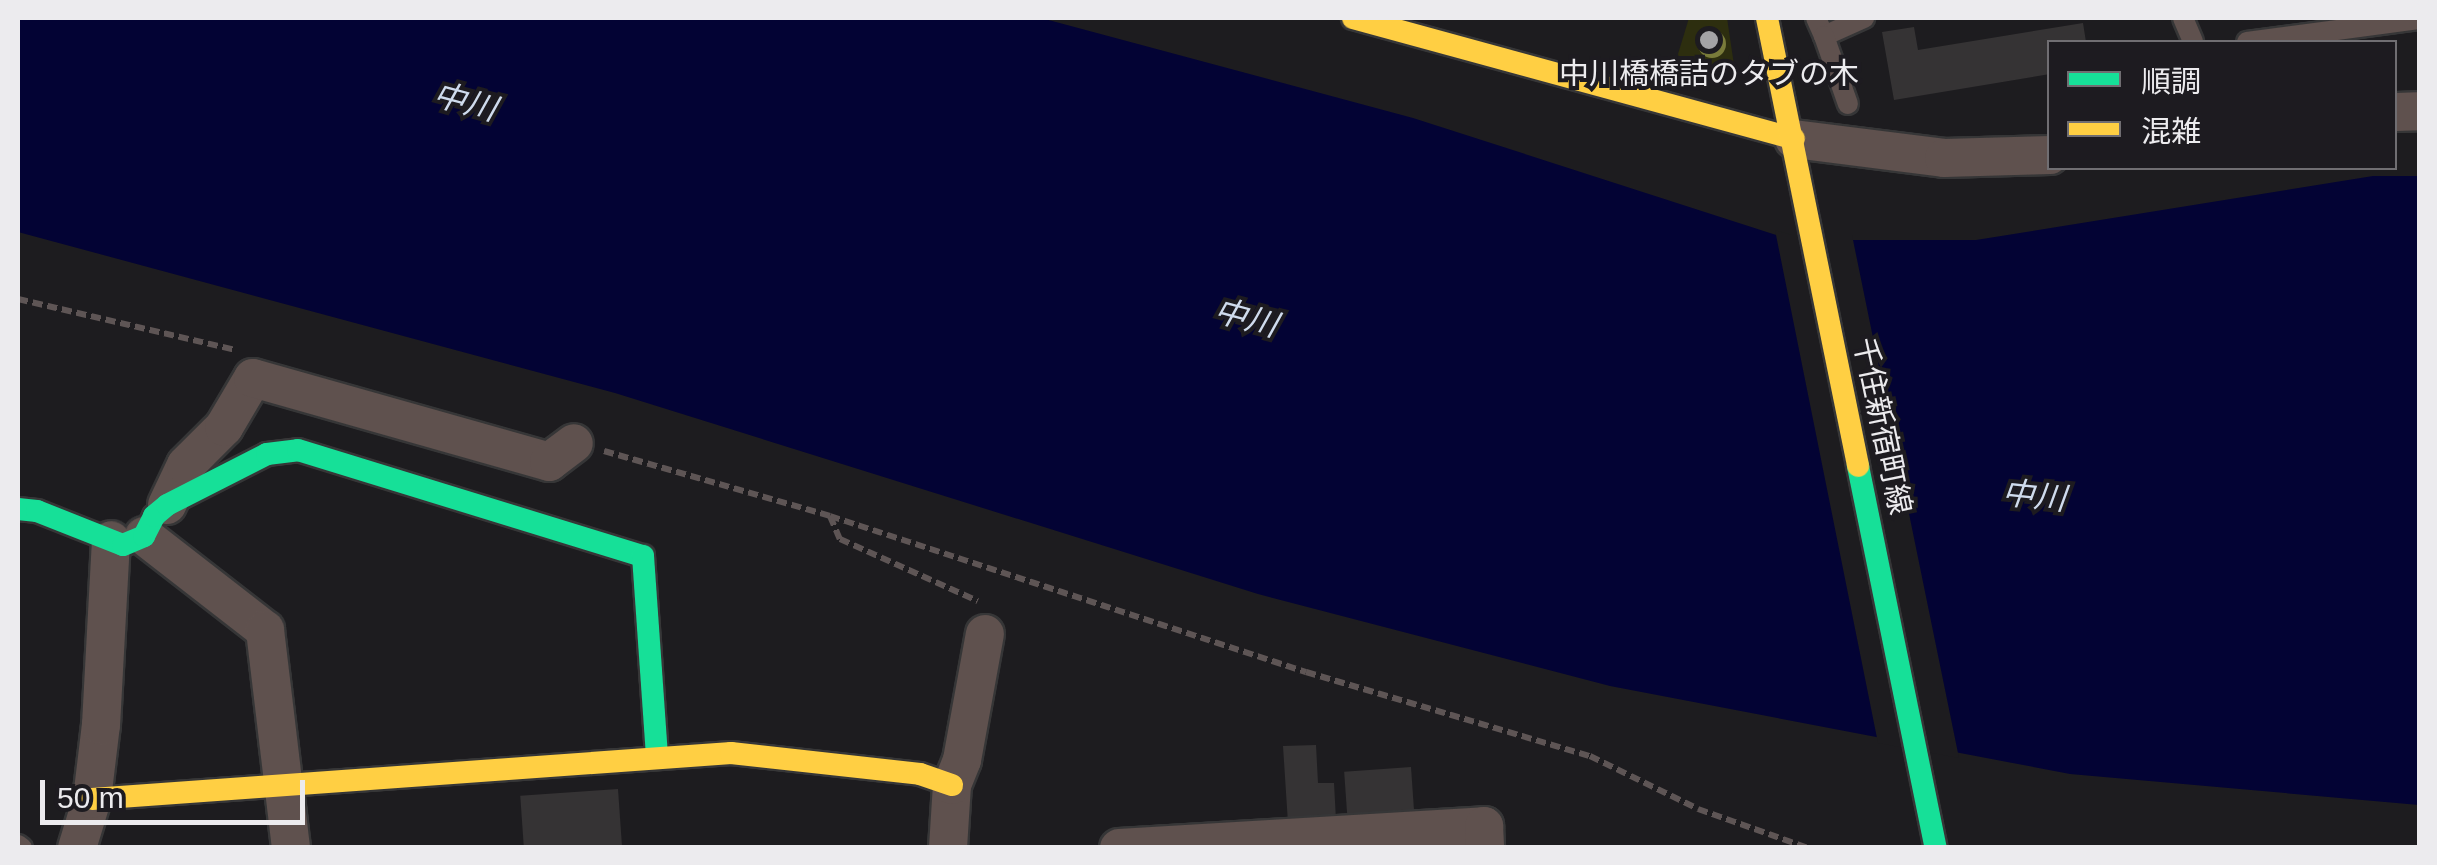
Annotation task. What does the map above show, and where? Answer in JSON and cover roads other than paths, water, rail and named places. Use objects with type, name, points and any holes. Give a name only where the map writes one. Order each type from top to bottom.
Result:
[{"type":"street","points":[[1354,18],[1796,154],[1944,158],[2047,155]]},
{"type":"street","name":"千住新宿町線","points":[[1767,18],[1936,848]]},
{"type":"street","points":[[167,505],[186,465],[224,427],[253,378],[549,462],[574,443]]},
{"type":"street","points":[[77,848],[92,799],[127,538],[167,505],[267,454],[298,450],[643,556],[658,758]]},
{"type":"street","points":[[18,508],[127,538],[265,630],[291,848]]},
{"type":"street","points":[[948,848],[952,785],[962,760],[985,634]]},
{"type":"street","points":[[92,799],[731,753],[920,774],[952,785]]},
{"type":"street","points":[[1119,848],[1484,826],[1485,848]]},
{"type":"lane","points":[[1848,104],[1820,27],[1864,18]]},
{"type":"lane","points":[[2260,40],[2420,18]]},
{"type":"water","name":"中川","points":[[18,18],[1041,18],[1413,118],[1792,240],[1976,240],[2373,176],[2419,176],[2419,805],[2070,774],[1610,686],[1258,594],[615,393],[18,232]]},
{"type":"place","name":"中川橋橋詰のタブの木","points":[[1709,40]]}]
